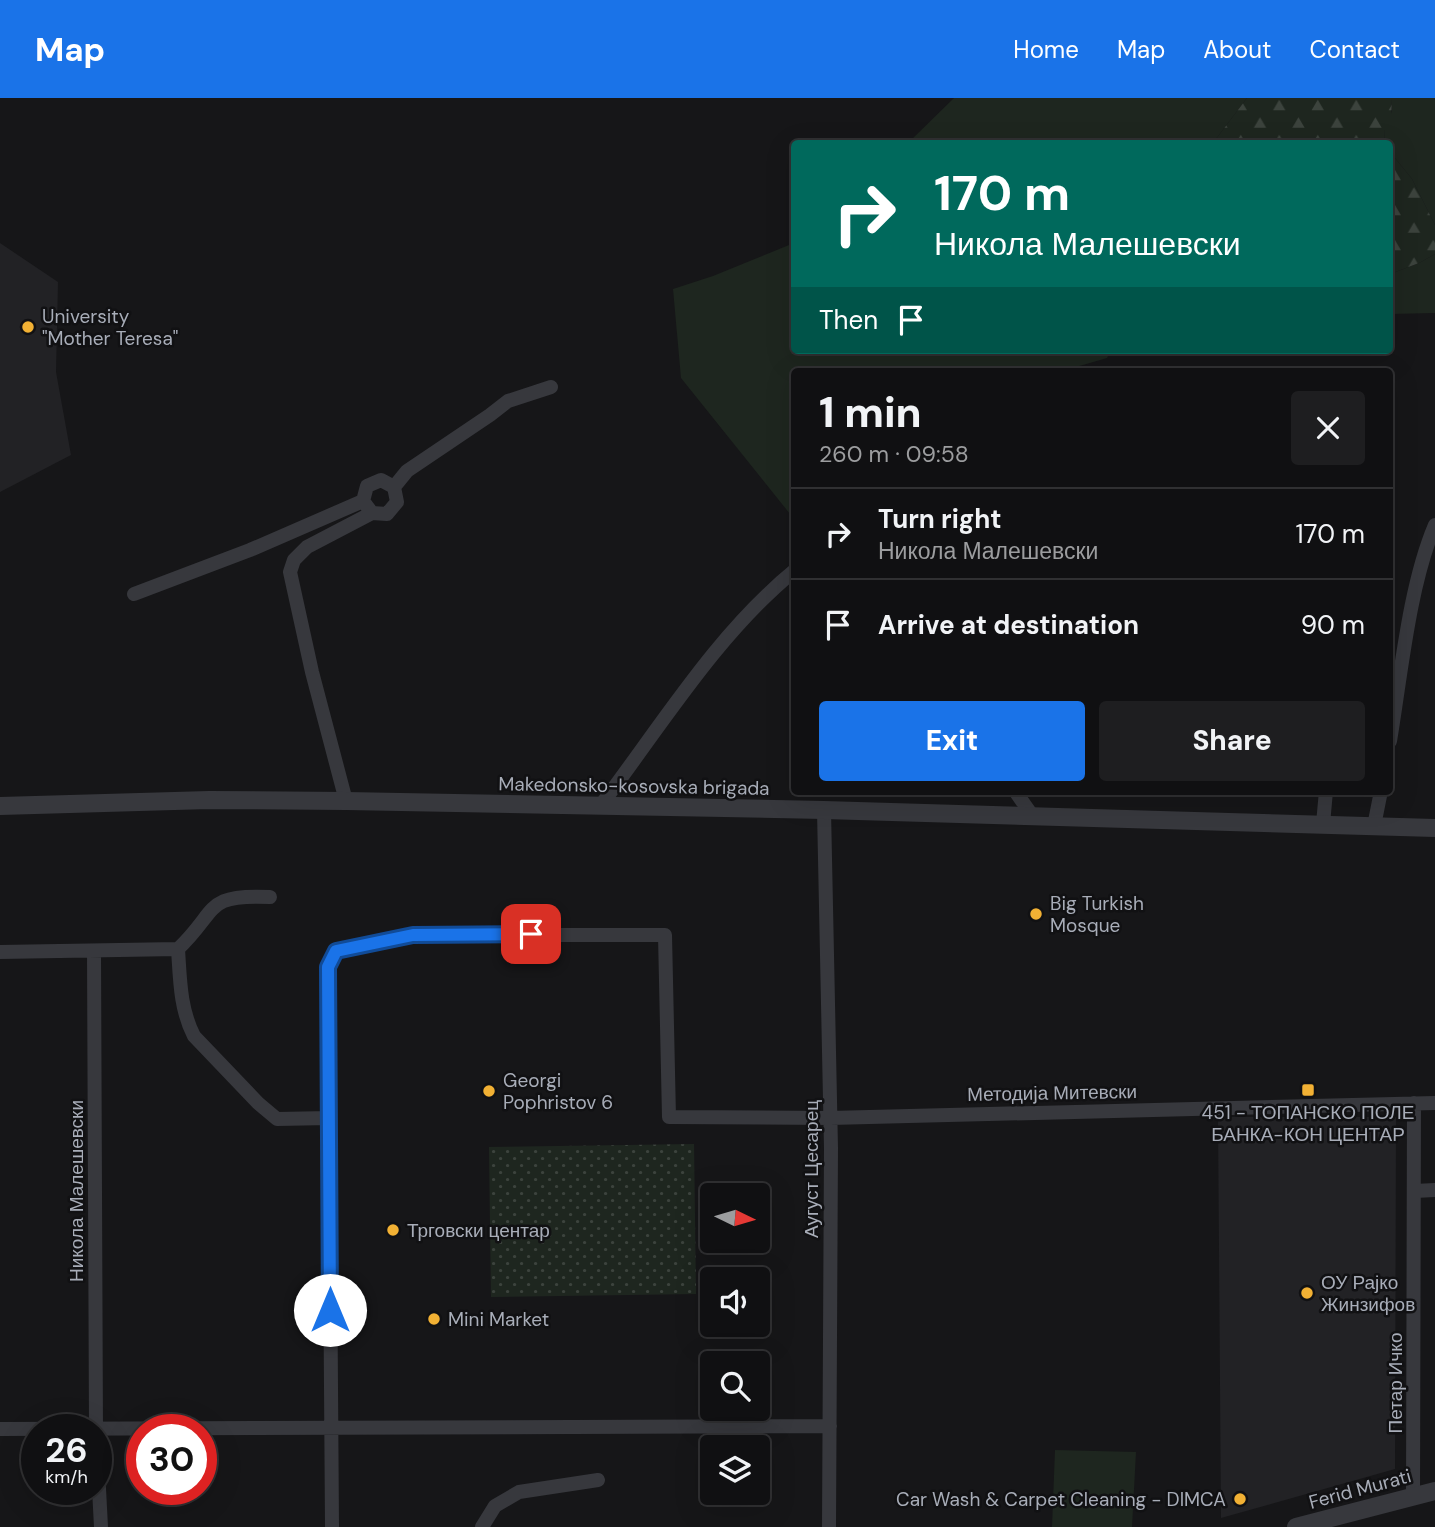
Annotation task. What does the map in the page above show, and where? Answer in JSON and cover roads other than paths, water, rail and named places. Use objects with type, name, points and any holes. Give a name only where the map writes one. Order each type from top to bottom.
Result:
[{"type":"street","points":[[394,487],[407,471],[508,401],[551,387]]},
{"type":"street","points":[[367,507],[367,486],[381,480],[394,487]]},
{"type":"street","points":[[134,594],[367,507],[387,514],[397,502],[394,487]]},
{"type":"street","points":[[346,801],[312,672],[290,572],[294,560],[307,547],[367,507]]},
{"type":"street","points":[[1393,723],[1425,547],[1435,525]]},
{"type":"street","points":[[601,805],[724,641],[768,592],[791,573]]},
{"type":"street","points":[[1018,795],[1034,818]]},
{"type":"street","points":[[1324,824],[1326,795]]},
{"type":"street","points":[[1374,826],[1380,795]]},
{"type":"street","name":"Makedonsko-kosovska brigada","points":[[0,806],[197,801],[346,801],[824,810],[1435,828]]},
{"type":"street","name":"Аугуст Цесарец","points":[[824,810],[830,1118],[829,1527]]},
{"type":"street","points":[[0,952],[178,949],[191,937],[205,914],[220,901],[233,896],[270,897]]},
{"type":"street","name":"Методија Митевски","points":[[329,1118],[328,967],[336,951],[413,935],[664,935],[669,1117],[830,1118],[1435,1103]]},
{"type":"street","points":[[178,949],[183,1003],[187,1022],[194,1036],[258,1103],[278,1119],[329,1118],[332,1527]]},
{"type":"street","name":"Никола Малешевски","points":[[94,951],[96,1414]]},
{"type":"street","name":"Петар Ичко","points":[[1413,1496],[1414,1103]]},
{"type":"street","points":[[1415,1191],[1435,1190]]},
{"type":"street","points":[[112,1430],[830,1426]]},
{"type":"street","points":[[0,1429],[21,1429]]},
{"type":"street","points":[[482,1527],[495,1506],[519,1492],[598,1480]]},
{"type":"street","name":"Ferid Murati","points":[[1296,1527],[1435,1491]]},
{"type":"street","name":"Никола Малешевски","points":[[99,1505],[100,1527]]},
{"type":"place","name":"University \"Mother Teresa\"","points":[[28,327]]},
{"type":"place","name":"Big Turkish Mosque","points":[[1036,914]]},
{"type":"place","name":"451 - ТОПАНСКО ПОЛЕ БАНКА-КОН ЦЕНТАР","points":[[1308,1090]]},
{"type":"place","name":"Georgi Pophristov 6","points":[[489,1091]]},
{"type":"place","name":"Трговски центар","points":[[393,1230]]},
{"type":"place","name":"ОУ Рајко Жинзифов","points":[[1307,1293]]},
{"type":"place","name":"Mini Market","points":[[434,1319]]},
{"type":"place","name":"Car Wash & Carpet Cleaning - DIMCA","points":[[1240,1499]]}]
